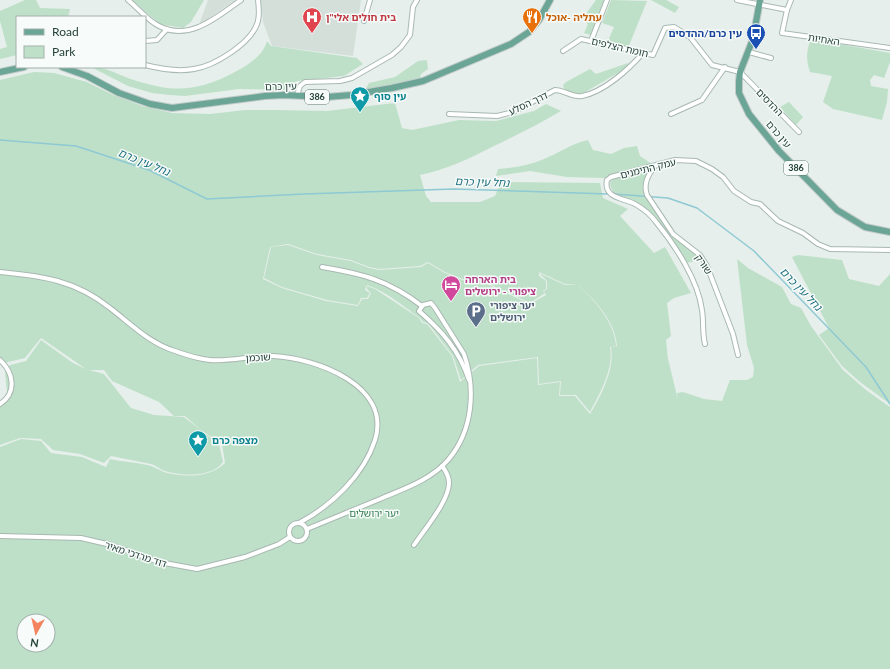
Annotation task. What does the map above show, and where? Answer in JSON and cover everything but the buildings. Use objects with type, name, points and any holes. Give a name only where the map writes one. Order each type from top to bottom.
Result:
[{"type":"main road","name":"עין כרם","points":[[65,68],[87,76],[131,97],[150,104],[172,108],[199,106],[247,97],[297,95],[342,96],[424,81],[494,51],[522,38],[529,32],[539,20],[550,0]]},
{"type":"main road","name":"עין כרם","points":[[759,2],[753,39],[740,72],[738,87],[749,114],[779,151],[837,210],[865,227],[890,232]]},
{"type":"main road","points":[[0,72],[19,68]]},
{"type":"street","points":[[128,0],[152,21],[167,29],[184,31],[198,28],[241,0]]},
{"type":"street","points":[[146,65],[185,70],[204,67],[219,60],[254,30],[259,17],[258,0]]},
{"type":"street","points":[[364,21],[370,0]]},
{"type":"street","points":[[591,41],[607,0]]},
{"type":"street","points":[[738,0],[759,2],[787,10]]},
{"type":"street","name":"האחיות","points":[[791,0],[787,10],[782,33],[890,48]]},
{"type":"street","points":[[297,95],[300,86],[305,82],[346,79],[374,66],[392,55],[401,47],[410,35],[416,1]]},
{"type":"street","name":"חומת הצלפים","points":[[563,51],[581,39],[653,55],[665,28],[674,27],[690,37],[708,62],[719,67],[740,72]]},
{"type":"street","points":[[146,41],[157,40],[167,29]]},
{"type":"street","points":[[749,52],[771,58]]},
{"type":"street","name":"דרך הסלע","points":[[450,114],[497,116],[512,112],[555,90],[581,97],[622,75],[643,53]]},
{"type":"street","points":[[671,114],[702,100],[724,67]]},
{"type":"street","name":"ההדסים","points":[[740,72],[799,132]]},
{"type":"street","name":"עמק התימנים","points":[[705,344],[702,334],[703,312],[693,279],[674,247],[655,220],[636,205],[613,197],[606,188],[607,180],[610,177],[683,159],[703,164],[723,177],[734,191],[751,202],[760,204],[778,221],[803,233],[818,244],[830,249],[890,250]]},
{"type":"street","name":"שורק","points":[[655,166],[646,183],[645,189],[647,195],[673,234],[700,256],[707,266],[733,334],[738,355]]},
{"type":"street","points":[[322,266],[357,273],[380,280],[405,293],[422,306]]},
{"type":"street","name":"שוכמן","points":[[0,272],[49,278],[77,287],[110,307],[148,339],[174,351],[210,360],[262,356],[291,358],[323,367],[341,375],[353,383],[366,395],[374,406],[376,413],[376,438],[369,458],[337,495],[298,522]]},
{"type":"street","points":[[307,529],[419,482],[442,466],[451,455],[467,425],[472,400],[469,380],[464,354],[435,308],[428,302],[422,306],[419,311],[446,338],[462,361],[469,380]]},
{"type":"street","points":[[0,360],[9,372],[12,386],[9,395],[0,404]]},
{"type":"street","points":[[414,545],[445,497],[449,483],[448,475],[442,466]]},
{"type":"street","points":[[298,522],[304,524],[307,529],[307,535],[301,541],[295,541],[290,537],[289,529],[293,524],[298,522]]},
{"type":"street","name":"דוד מרדכי מאיר","points":[[0,536],[81,538],[111,545],[159,562],[197,569],[245,557],[279,544],[290,537]]},
{"type":"shaded area","points":[[208,0],[235,0],[199,25]]},
{"type":"shaded area","name":"בית חולים אלי\"ן","points":[[261,0],[361,0],[353,56],[272,46],[263,22]]},
{"type":"green space","points":[[25,0],[36,0],[40,8],[70,9],[68,16],[16,16],[16,55],[0,59],[0,49],[7,47],[0,21],[0,11]]},
{"type":"green space","points":[[132,0],[204,0],[191,22],[183,28],[160,24]]},
{"type":"green space","points":[[596,0],[605,0],[591,35],[584,33],[588,24],[582,19]]},
{"type":"green space","points":[[611,0],[647,1],[628,48],[608,41],[614,27],[602,23]]},
{"type":"green space","points":[[651,0],[666,0],[679,7],[675,13]]},
{"type":"green space","points":[[811,39],[890,53],[890,62],[884,78],[874,75],[870,80],[871,86],[888,89],[887,102],[882,120],[833,109],[823,102],[832,76],[810,72],[807,56]]},
{"type":"green space","points":[[267,41],[271,46],[357,58],[363,64],[344,76],[298,81],[293,83],[288,90],[239,89],[185,96],[152,93],[128,86],[93,68],[106,69],[143,83],[157,86],[170,88],[195,87],[221,79],[235,72],[259,56]]},
{"type":"green space","points":[[427,60],[428,69],[421,74],[420,78],[365,90],[369,83],[395,77],[418,61]]},
{"type":"green space","points":[[628,63],[630,66],[580,95],[569,93],[564,89],[563,85],[566,82],[590,69],[596,74]]},
{"type":"green space","name":"יער ירושלים","points":[[34,72],[54,73],[87,82],[111,94],[142,106],[172,113],[210,114],[245,110],[327,111],[395,103],[402,128],[412,130],[459,120],[496,121],[534,111],[546,104],[561,111],[467,159],[449,167],[420,175],[426,196],[431,202],[480,202],[495,196],[501,182],[600,183],[603,198],[628,209],[620,216],[654,253],[665,247],[691,293],[674,298],[667,303],[671,336],[666,340],[668,359],[678,400],[677,393],[683,392],[704,399],[722,401],[730,380],[747,380],[753,377],[754,368],[747,345],[737,259],[748,268],[782,287],[791,304],[801,308],[811,326],[843,370],[866,390],[890,407],[890,669],[0,669],[0,447],[21,439],[41,441],[51,453],[82,457],[106,467],[110,459],[138,463],[167,473],[190,476],[205,474],[212,471],[187,475],[172,473],[151,464],[111,456],[104,463],[80,454],[53,450],[41,439],[20,438],[0,445],[0,405],[3,404],[7,392],[5,372],[10,365],[26,361],[41,340],[73,363],[86,369],[41,338],[25,358],[0,364],[0,80]],"holes":[[[288,244],[317,254],[351,260],[379,269],[420,266],[428,262],[445,272],[470,282],[487,283],[530,303],[545,293],[543,291],[546,289],[546,281],[539,276],[539,272],[565,284],[578,285],[604,312],[613,328],[617,346],[611,347],[612,355],[609,373],[603,391],[590,414],[575,396],[559,396],[560,382],[538,385],[537,358],[479,366],[460,382],[452,356],[427,324],[422,323],[419,318],[375,289],[367,286],[367,289],[371,293],[368,299],[362,299],[358,306],[326,301],[282,288],[263,279],[270,247]],[[89,370],[104,370],[112,381],[159,402],[174,416],[185,416],[201,430],[222,444],[225,463],[212,471],[223,462],[219,444],[184,417],[154,415],[131,408],[104,374]]]},
{"type":"green space","points":[[789,102],[803,117],[796,125],[780,107]]},
{"type":"green space","points":[[588,140],[593,150],[611,154],[624,148],[637,146],[640,156],[652,164],[604,178],[567,177],[530,171],[496,176],[498,169],[533,163],[550,157],[576,143]]},
{"type":"green space","points":[[649,169],[644,183],[645,196],[673,236],[695,254],[699,260],[687,263],[663,228],[649,212],[632,201],[621,197],[612,190],[610,183],[613,179]]},
{"type":"green space","points":[[288,245],[317,255],[351,261],[379,270],[421,267],[428,263],[445,273],[470,283],[487,284],[530,304],[546,295],[544,291],[547,289],[547,281],[539,273],[565,285],[578,285],[603,312],[612,328],[616,346],[610,347],[610,364],[602,389],[590,412],[576,395],[560,395],[561,381],[539,384],[538,357],[478,365],[461,380],[453,356],[428,323],[423,322],[420,318],[381,291],[367,285],[365,290],[370,293],[367,298],[361,298],[358,305],[327,300],[282,287],[264,278],[271,247]]},
{"type":"green space","points":[[798,255],[842,260],[849,279],[879,286],[890,274],[890,404],[860,382],[842,366],[819,335],[829,328],[792,257]]},
{"type":"waterway","name":"נחל עין כרם","points":[[0,140],[76,146],[149,170],[207,199],[454,189],[609,194]]},
{"type":"waterway","name":"נחל עין כרם","points":[[614,194],[668,198],[697,208],[754,251],[866,367],[890,404]]},
{"type":"place","name":"בית חולים אלי\"ן","points":[[312,34]]},
{"type":"place","name":"עתליה -אוכל","points":[[532,34]]},
{"type":"place","name":"עין כרם/ההדסים","points":[[756,50]]},
{"type":"place","name":"עין סוף","points":[[360,113]]},
{"type":"place","name":"בית הארחה ציפורי - ירושלים","points":[[451,302]]},
{"type":"place","name":"יער ציפורי ירושלים","points":[[476,328]]},
{"type":"place","name":"מצפה כרם","points":[[198,457]]}]
